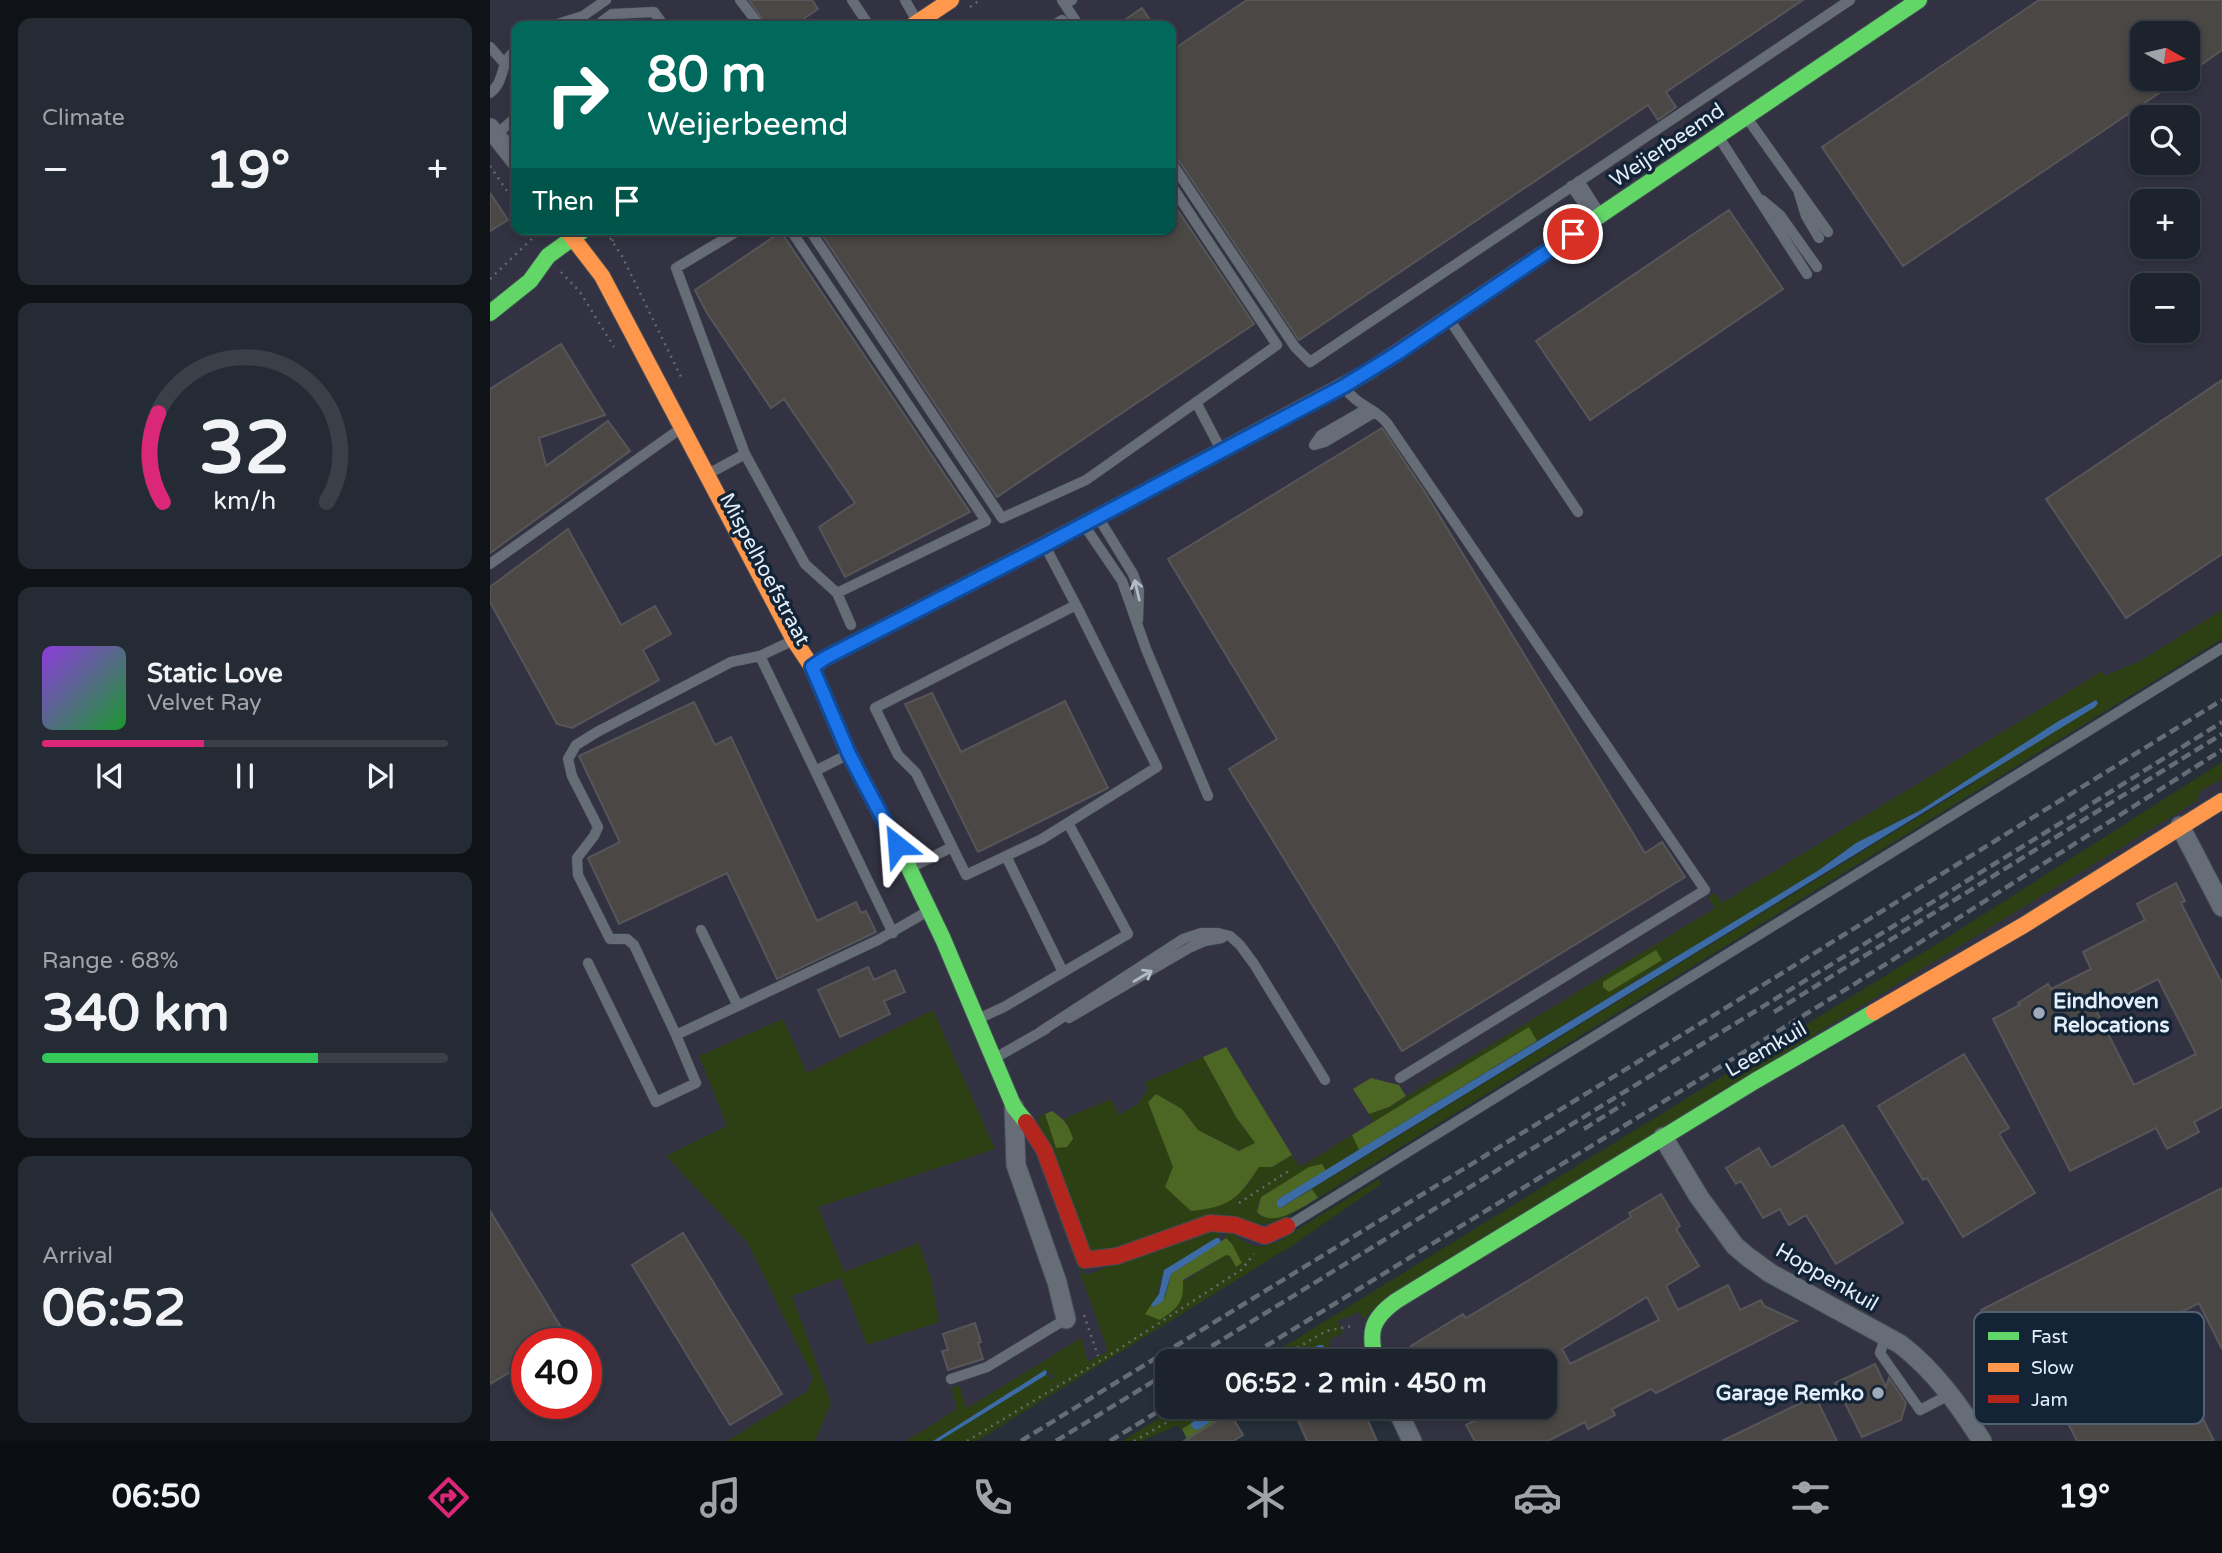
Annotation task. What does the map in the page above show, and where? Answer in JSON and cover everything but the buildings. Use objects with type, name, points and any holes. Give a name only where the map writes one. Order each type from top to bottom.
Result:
[{"type":"street","points":[[920,21],[951,0]]},
{"type":"street","name":"Weijerbeemd","points":[[812,667],[1344,386],[1396,354],[1919,0]]},
{"type":"street","points":[[493,131],[511,154]]},
{"type":"street","points":[[490,313],[586,237]]},
{"type":"street","name":"Mispelhoefstraat","points":[[586,237],[602,276],[794,640],[812,667],[849,754],[929,910],[1014,1107],[1033,1130],[1044,1150],[1085,1260],[1117,1256],[1210,1223],[1235,1225],[1265,1236],[1287,1226]]},
{"type":"street","name":"Leemkuil","points":[[1371,1332],[1374,1321],[1383,1309],[1755,1081],[2024,925],[2222,801]]},
{"type":"street","points":[[2180,827],[2222,907]]},
{"type":"street","name":"Mispelhoefstraat","points":[[1014,1107],[1016,1165],[1057,1282],[1066,1319]]},
{"type":"street","name":"Hoppenkuil","points":[[1663,1138],[1699,1197],[1735,1245],[1770,1273],[1886,1336],[1917,1357],[1951,1394],[1982,1441]]},
{"type":"street","points":[[1371,1332],[1372,1349]]},
{"type":"street","points":[[1402,1419],[1412,1441]]},
{"type":"lane","points":[[567,21],[583,16],[606,0]]},
{"type":"lane","points":[[740,0],[756,21]]},
{"type":"lane","points":[[852,0],[866,21]]},
{"type":"lane","points":[[905,0],[914,21]]},
{"type":"lane","points":[[1062,0],[1075,21]]},
{"type":"lane","points":[[1071,0],[1077,21]]},
{"type":"lane","points":[[1176,169],[1295,347],[1310,362],[1850,0]]},
{"type":"lane","points":[[603,21],[612,14],[654,12],[660,21]]},
{"type":"lane","points":[[490,47],[505,64]]},
{"type":"lane","points":[[490,93],[498,87],[507,57],[511,54]]},
{"type":"lane","points":[[1746,117],[1799,189],[1823,235]]},
{"type":"lane","points":[[493,131],[511,120]]},
{"type":"lane","points":[[1718,135],[1807,274]]},
{"type":"lane","points":[[1575,184],[1597,217]]},
{"type":"lane","points":[[812,235],[1002,518],[1086,480],[1276,345],[1176,193]]},
{"type":"lane","points":[[1757,197],[1780,215],[1816,267]]},
{"type":"lane","points":[[731,235],[676,268],[746,454],[805,564],[837,593],[851,625]]},
{"type":"lane","points":[[794,235],[986,521],[837,593]]},
{"type":"lane","points":[[1449,318],[1578,512]]},
{"type":"lane","points":[[1344,386],[1355,401],[1387,423],[1705,890],[1400,1078]]},
{"type":"lane","points":[[1196,402],[1221,451]]},
{"type":"lane","points":[[1371,410],[1325,442],[1314,444],[1321,435],[1371,410]]},
{"type":"lane","points":[[490,564],[654,445],[683,427]]},
{"type":"lane","points":[[708,475],[746,454]]},
{"type":"lane","points":[[1091,521],[1122,581],[1138,627],[1208,796]]},
{"type":"lane","points":[[1091,521],[1133,574],[1139,590],[1138,627]]},
{"type":"lane","points":[[1045,545],[1076,605],[1157,767],[1042,839],[966,875],[916,773],[898,755],[875,708],[1076,605]]},
{"type":"lane","points":[[588,963],[656,1101],[696,1083],[634,945],[627,939],[610,939],[578,875],[577,858],[598,827],[572,776],[568,759],[576,745],[597,732],[731,662],[760,656],[794,640]]},
{"type":"lane","points":[[1287,1226],[2222,648]]},
{"type":"lane","points":[[760,656],[893,933]]},
{"type":"lane","points":[[815,771],[849,754]]},
{"type":"lane","points":[[978,1019],[1004,1007],[1128,934],[1068,822]]},
{"type":"lane","points":[[909,868],[952,847]]},
{"type":"lane","points":[[1006,856],[1063,972]]},
{"type":"lane","points":[[676,1035],[893,933],[929,910]]},
{"type":"lane","points":[[701,930],[738,1006]]},
{"type":"lane","points":[[995,1059],[1205,941],[1217,938],[1240,945],[1325,1080]]},
{"type":"lane","points":[[951,1379],[988,1367],[1066,1319]]},
{"type":"lane","points":[[1886,1336],[1880,1353],[1920,1410],[1951,1394]]},
{"type":"path","points":[[490,166],[511,197]]},
{"type":"path","points":[[490,279],[535,236],[553,262],[580,292],[614,347]]},
{"type":"path","points":[[1210,1223],[1290,1170]]},
{"type":"path","points":[[967,1441],[1108,1356],[1241,1270]]},
{"type":"path","points":[[1296,1349],[1334,1328],[1352,1325],[1371,1332]]},
{"type":"path","points":[[1134,1441],[1173,1419]]},
{"type":"shaded area","points":[[490,0],[2222,0],[2222,625],[1300,1167],[1279,1207],[1296,1241],[1165,1310],[1121,1344],[1058,1379],[1051,1379],[1047,1372],[921,1441],[490,1441]]},
{"type":"shaded area","points":[[2222,770],[2222,1441],[1407,1441],[1388,1419],[1557,1419],[1557,1349],[1329,1349],[1328,1335],[1324,1328]]},
{"type":"green space","points":[[2222,610],[2222,639],[1318,1198],[1312,1189],[1969,786],[2094,700],[1967,782],[1921,810],[1856,843],[1819,870],[1537,1041],[1528,1028],[1374,1122],[1369,1114],[1389,1107],[1715,908],[1708,897],[1715,893],[1722,903],[2102,671],[2105,676],[2142,660]]},
{"type":"green space","points":[[2222,762],[2222,779],[2199,792],[2197,801],[1387,1296],[1363,1319],[1359,1312],[1338,1321],[1343,1333],[1329,1340],[1330,1349],[1323,1349],[1319,1345],[1312,1349],[1280,1349],[1953,934]]},
{"type":"green space","points":[[1656,950],[1662,960],[1609,992],[1603,987],[1603,982]]},
{"type":"green space","points":[[933,1010],[995,1149],[818,1207],[844,1272],[919,1243],[931,1278],[939,1322],[867,1345],[841,1278],[792,1296],[831,1403],[815,1441],[727,1441],[808,1391],[813,1377],[748,1243],[666,1156],[727,1126],[699,1056],[783,1019],[807,1073]]},
{"type":"green space","points":[[1529,1027],[1537,1041],[1359,1150],[1352,1135]]},
{"type":"green space","points":[[1226,1047],[1292,1155],[1272,1167],[1259,1167],[1232,1200],[1215,1207],[1191,1211],[1165,1187],[1173,1167],[1148,1102],[1156,1094],[1182,1109],[1198,1130],[1239,1151],[1255,1143],[1236,1117],[1203,1057]]},
{"type":"green space","points":[[1203,1057],[1236,1117],[1256,1143],[1240,1151],[1198,1130],[1182,1109],[1157,1095],[1148,1101],[1174,1167],[1246,1187],[1259,1167],[1273,1167],[1292,1155],[1300,1167],[1352,1135],[1359,1150],[1326,1171],[1322,1164],[1258,1204],[1257,1211],[1260,1216],[1275,1217],[1294,1212],[1281,1221],[1087,1255],[1037,1119],[1045,1114],[1056,1148],[1070,1128],[1064,1119],[1111,1099],[1119,1115],[1138,1104],[1147,1091],[1146,1082]]},
{"type":"green space","points":[[1371,1078],[1399,1085],[1406,1096],[1389,1107],[1369,1114],[1353,1089]]},
{"type":"green space","points":[[1052,1111],[1070,1130],[1073,1139],[1067,1147],[1056,1148],[1045,1114]]},
{"type":"green space","points":[[1037,1152],[1082,1272],[1087,1275],[1196,1232],[1216,1227],[1221,1240],[1219,1238],[1164,1270],[1156,1299],[1226,1255],[1230,1256],[1232,1244],[1226,1238],[1225,1229],[1251,1245],[1270,1245],[1379,1179],[1381,1184],[1293,1245],[977,1441],[939,1441],[1047,1374],[1051,1379],[1056,1378],[1046,1370],[933,1441],[906,1441],[957,1409],[951,1388],[959,1385],[967,1408],[1081,1338],[1088,1362],[1108,1351]]},
{"type":"green space","points":[[1322,1164],[1326,1171],[1277,1200],[1280,1208],[1312,1189],[1318,1198],[1288,1215],[1271,1218],[1257,1212],[1261,1197],[1309,1167]]},
{"type":"green space","points":[[1226,1238],[1242,1263],[1236,1267],[1230,1256],[1226,1255],[1183,1280],[1181,1300],[1166,1316],[1160,1320],[1145,1314],[1151,1305],[1153,1307],[1165,1297],[1171,1274]]},
{"type":"green space","points":[[1158,1419],[1197,1419],[1182,1429],[1178,1425],[1141,1441],[1122,1441]]},
{"type":"green space","points":[[1214,1419],[1220,1419],[1187,1439],[1182,1429],[1191,1423],[1197,1430]]},
{"type":"water","points":[[2096,700],[2098,703],[2095,707],[1280,1208],[1277,1206],[1277,1200],[1819,870],[1856,843],[1921,810],[2057,722]]},
{"type":"water","points":[[1216,1238],[1221,1242],[1171,1274],[1163,1301],[1153,1307],[1151,1305],[1159,1294],[1164,1270]]},
{"type":"water","points":[[1323,1345],[1325,1349],[1312,1349]]},
{"type":"water","points":[[1045,1370],[1046,1375],[939,1441],[933,1441]]},
{"type":"water","points":[[1197,1419],[1214,1419],[1197,1430],[1191,1427],[1191,1423]]},
{"type":"railway","points":[[1021,1441],[2222,700]]},
{"type":"railway","points":[[1207,1349],[2222,722]]},
{"type":"railway","points":[[1774,1012],[2222,734]]},
{"type":"railway","points":[[1261,1349],[1853,985],[2222,750]]},
{"type":"railway","points":[[1584,1129],[1625,1103]]},
{"type":"railway","points":[[1056,1441],[1155,1380]]},
{"type":"railway","points":[[1110,1441],[1155,1413]]},
{"type":"traffic: fast","points":[[1525,266],[1919,0]]},
{"type":"traffic: fast","points":[[490,313],[530,281],[548,256],[577,235]]},
{"type":"traffic: fast","points":[[848,752],[909,868],[943,939],[1014,1107],[1026,1122]]},
{"type":"traffic: fast","points":[[1373,1349],[1372,1334],[1377,1320],[1396,1301],[1755,1081],[1874,1012]]},
{"type":"traffic: slow","points":[[920,21],[951,0]]},
{"type":"traffic: slow","points":[[571,235],[602,276],[794,640],[812,667],[848,752]]},
{"type":"traffic: slow","points":[[1103,514],[1368,372],[1525,266]]},
{"type":"traffic: slow","points":[[1874,1012],[2024,925],[2222,801]]},
{"type":"traffic: jam","points":[[812,667],[1103,514]]},
{"type":"traffic: jam","points":[[1026,1122],[1044,1150],[1085,1260],[1117,1256],[1210,1223],[1235,1225],[1265,1236],[1287,1226]]},
{"type":"place","name":"Eindhoven Relocations","points":[[2039,1013]]},
{"type":"place","name":"Garage Remko","points":[[1878,1393]]},
{"type":"route","points":[[897,845],[849,754],[812,667],[1344,386],[1573,234]]}]
